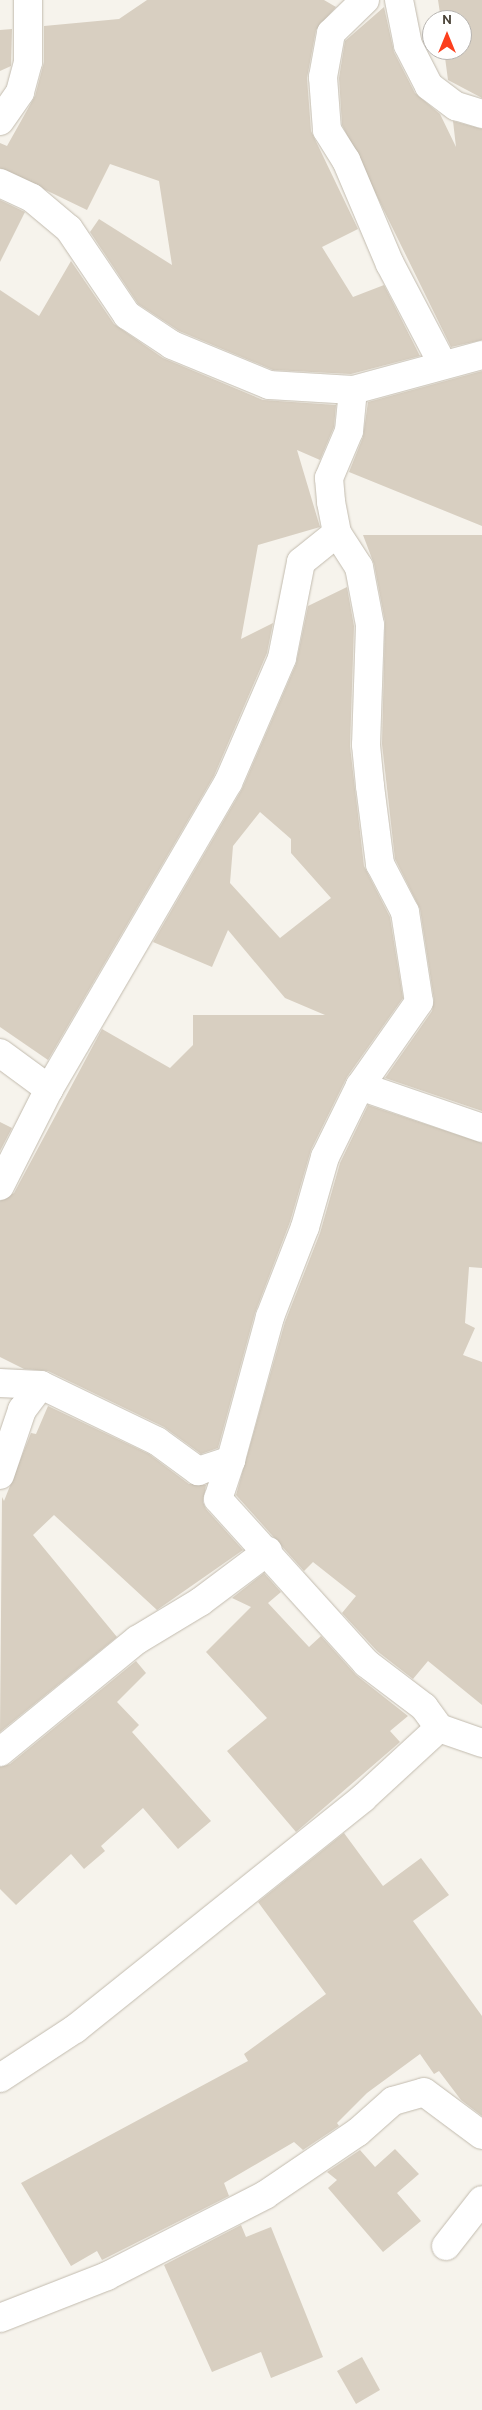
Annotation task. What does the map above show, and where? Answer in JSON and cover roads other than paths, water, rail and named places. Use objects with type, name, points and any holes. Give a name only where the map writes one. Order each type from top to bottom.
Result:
[{"type":"street","points":[[0,120],[20,92],[28,62],[28,0]]},
{"type":"street","points":[[365,0],[331,33],[323,78],[327,130],[346,160],[390,264],[442,362]]},
{"type":"street","points":[[399,0],[408,45],[429,86],[456,106],[482,114]]},
{"type":"street","points":[[0,183],[32,198],[68,229],[127,315],[172,344],[269,385],[353,390],[442,362],[482,354]]},
{"type":"street","points":[[353,390],[349,431],[329,478],[337,533],[359,567],[370,625],[366,745],[380,864],[405,912],[412,939],[419,1002],[360,1086],[324,1157],[305,1227],[270,1317],[231,1460],[218,1499],[268,1551],[366,1663],[424,1707],[439,1728],[482,1743]]},
{"type":"street","points":[[0,1186],[49,1089],[232,774],[282,658],[301,562],[337,533]]},
{"type":"street","points":[[0,1053],[49,1089]]},
{"type":"street","points":[[360,1086],[482,1128]]},
{"type":"street","points":[[0,1383],[41,1385],[157,1441],[198,1471],[231,1460]]},
{"type":"street","points":[[0,1475],[22,1410],[41,1385]]},
{"type":"street","points":[[0,1752],[137,1640],[200,1602],[268,1551]]},
{"type":"street","points":[[0,2078],[74,2029],[363,1798],[439,1728]]},
{"type":"street","points":[[0,2318],[107,2276],[265,2195],[358,2132],[393,2100],[424,2092],[482,2135]]},
{"type":"street","points":[[446,2246],[482,2200]]}]
